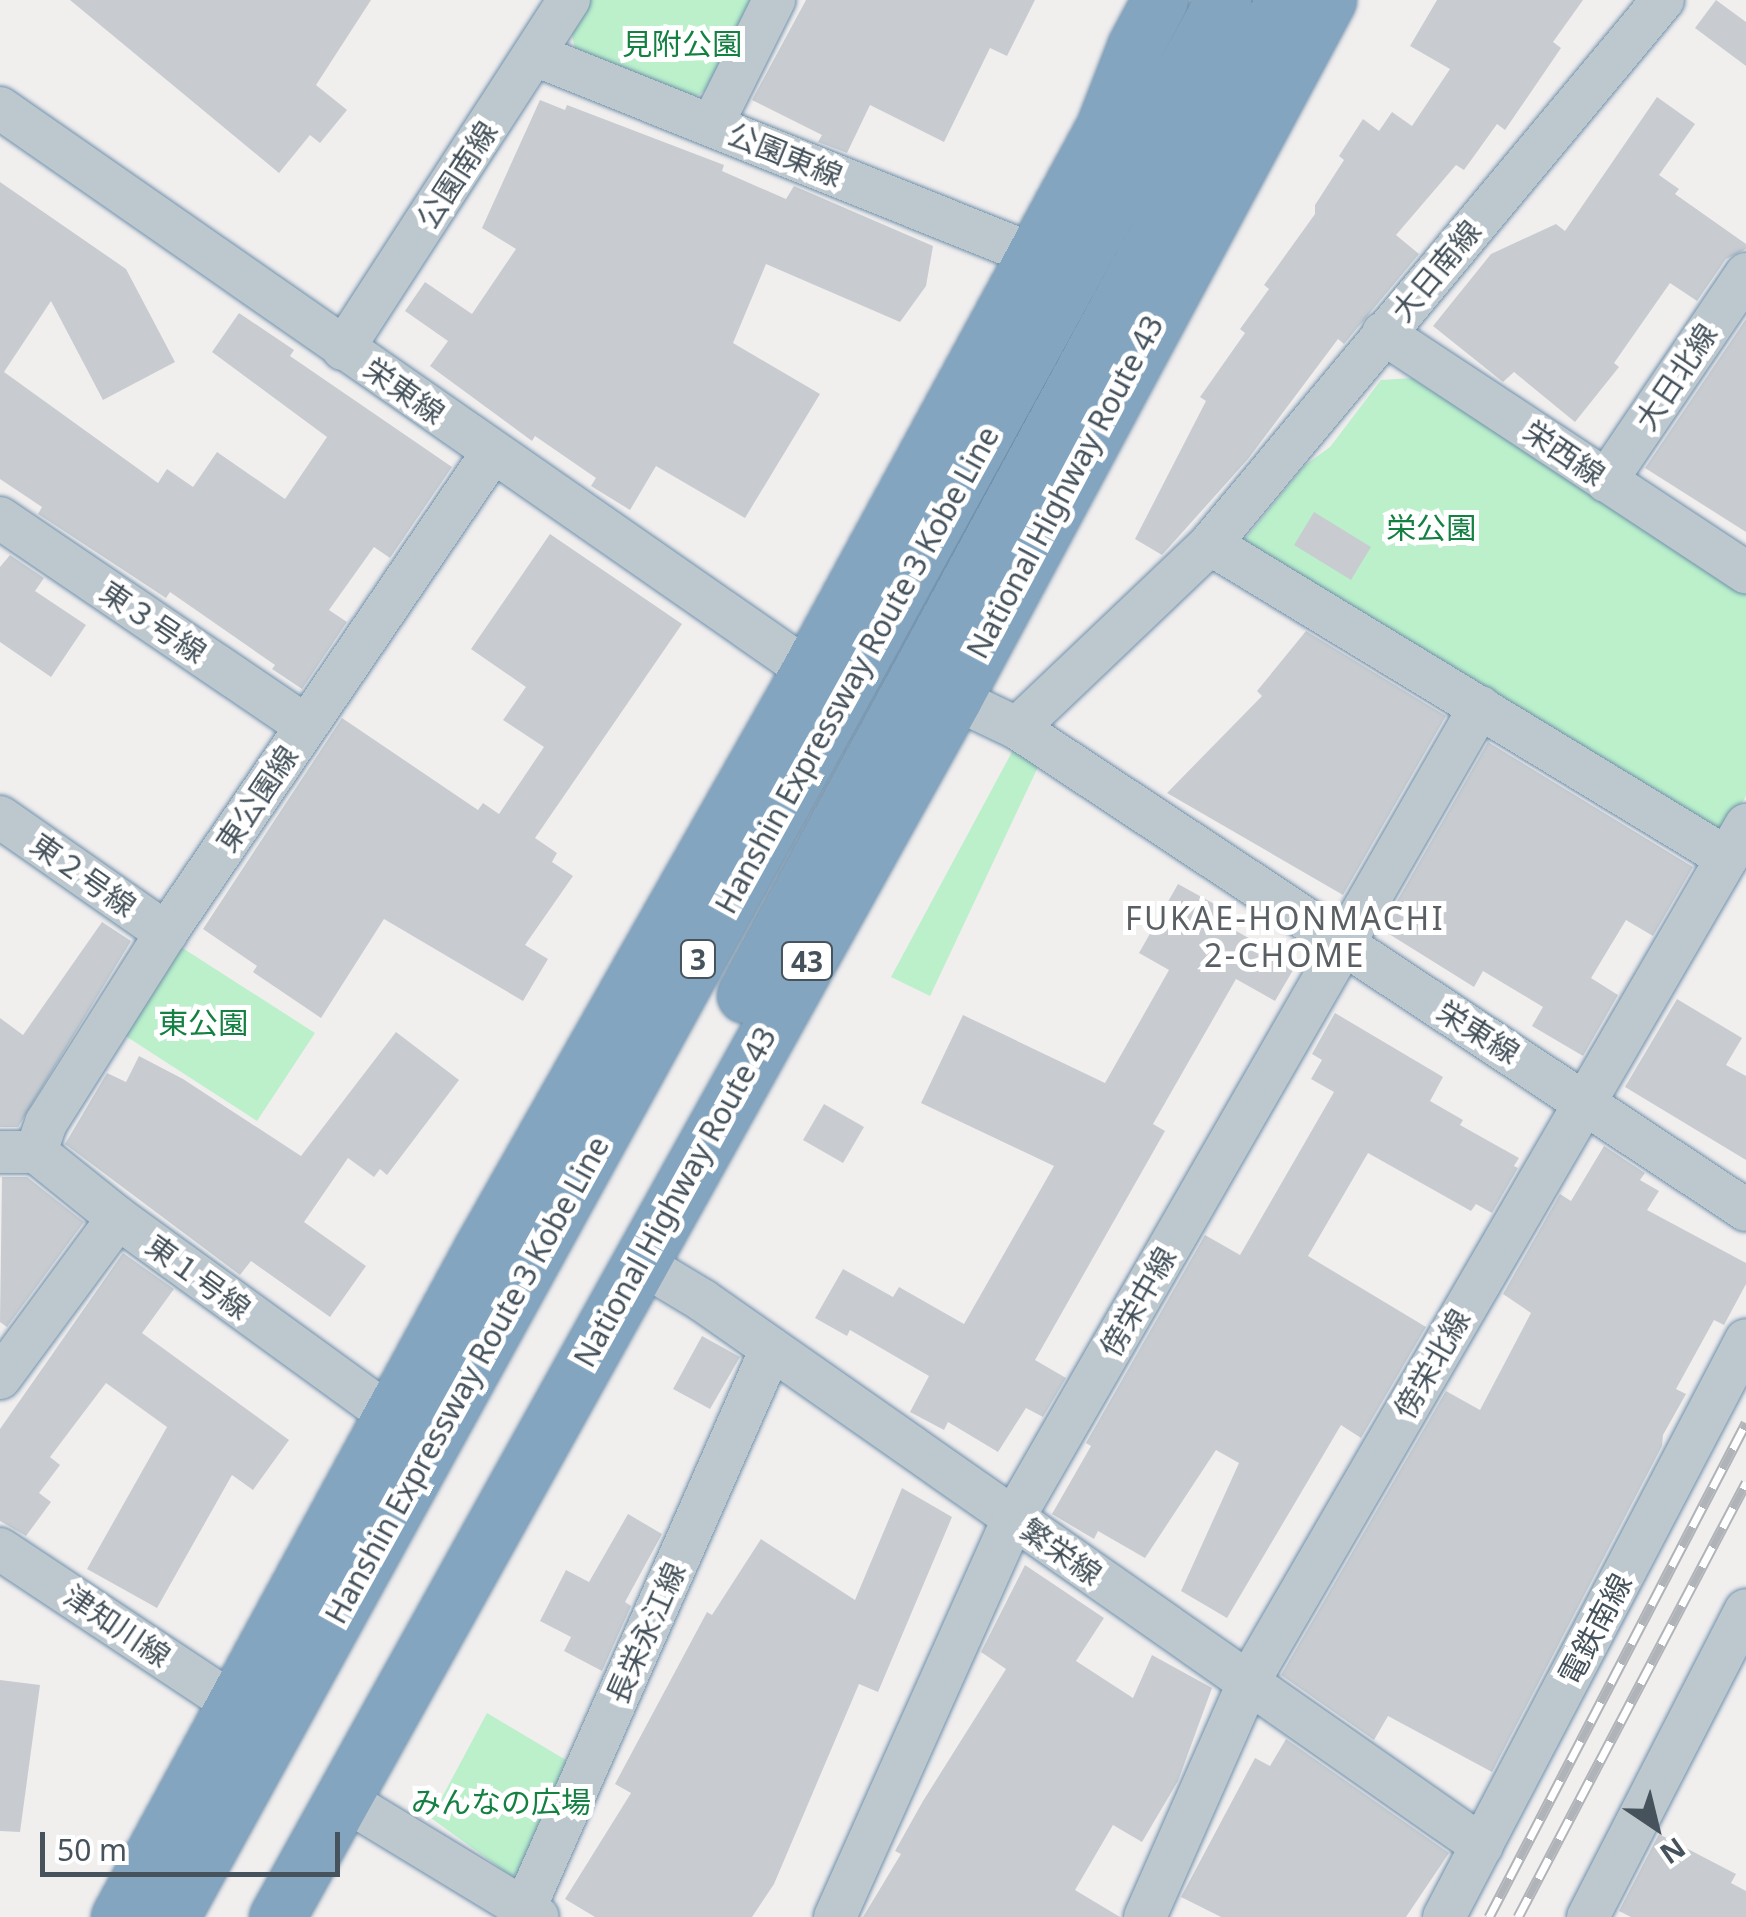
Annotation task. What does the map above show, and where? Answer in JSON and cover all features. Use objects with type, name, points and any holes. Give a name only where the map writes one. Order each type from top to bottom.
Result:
[{"type":"highway","points":[[119,1917],[480,1252],[810,671],[1104,127],[1135,47],[1160,0]]},
{"type":"highway","name":"Hanshin Expressway Route 3 Kobe Line","points":[[171,1917],[1222,0]]},
{"type":"highway","name":"Hanshin Expressway Route 3 Kobe Line","points":[[242,1917],[1284,0]]},
{"type":"highway","name":"National Highway Route 43","points":[[277,1917],[954,698],[1328,0]]},
{"type":"street","name":"公園南線","points":[[344,349],[569,0]]},
{"type":"street","points":[[712,126],[774,0]]},
{"type":"street","name":"大日南線","points":[[1016,728],[1210,544],[1664,0]]},
{"type":"street","name":"公園東線","points":[[535,55],[1034,255]]},
{"type":"street","name":"栄東線","points":[[0,108],[810,671]]},
{"type":"street","name":"大日北線","points":[[1606,481],[1746,274]]},
{"type":"street","name":"栄西線","points":[[1383,334],[1746,572]]},
{"type":"street","name":"東公園線","points":[[18,1152],[46,1122],[166,934],[492,453]]},
{"type":"street","name":"東３号線","points":[[0,518],[306,726]]},
{"type":"street","points":[[1210,544],[1480,707],[1737,841]]},
{"type":"street","name":"栄東線","points":[[954,698],[1016,728],[1342,946],[1585,1100],[1746,1210]]},
{"type":"street","name":"傍栄中線","points":[[835,1917],[1012,1519],[1480,707]]},
{"type":"street","name":"東２号線","points":[[0,817],[166,934]]},
{"type":"street","name":"傍栄北線","points":[[1144,1917],[1249,1681],[1737,841]]},
{"type":"street","name":"東１号線","points":[[18,1152],[118,1218],[393,1418]]},
{"type":"street","points":[[0,1378],[118,1218]]},
{"type":"street","name":"繁栄線","points":[[639,1262],[771,1349],[1482,1846]]},
{"type":"street","name":"電鉄南線","points":[[1444,1917],[1746,1340]]},
{"type":"street","name":"長栄永江線","points":[[528,1914],[771,1349]]},
{"type":"street","name":"津知川線","points":[[0,1549],[233,1704]]},
{"type":"street","points":[[1588,1917],[1730,1675],[1746,1610]]},
{"type":"street","points":[[342,1798],[528,1914]]},
{"type":"green space","name":"見附公園","points":[[590,0],[756,0],[712,87],[693,98],[575,49],[571,30]]},
{"type":"green space","name":"栄公園","points":[[1412,378],[1746,593],[1746,796],[1720,841],[1239,546],[1304,466],[1330,447],[1381,380]]},
{"type":"green space","points":[[1013,750],[1038,767],[930,996],[891,977]]},
{"type":"green space","name":"東公園","points":[[181,947],[315,1033],[257,1121],[124,1035]]},
{"type":"green space","name":"みんなの広場","points":[[487,1713],[576,1766],[530,1867],[511,1876],[431,1818]]},
{"type":"building","points":[[70,0],[371,0],[316,85],[347,110],[320,143],[310,135],[279,173]]},
{"type":"building","points":[[806,0],[1035,0],[1007,56],[990,48],[944,142],[870,105],[847,153],[818,142],[822,135],[752,100]]},
{"type":"building","points":[[1437,0],[1583,0],[1553,42],[1561,48],[1505,130],[1497,124],[1464,170],[1456,165],[1396,235],[1419,254],[1344,344],[1338,339],[1248,459],[1162,555],[1135,539],[1206,401],[1200,397],[1245,333],[1240,329],[1269,289],[1264,285],[1315,214],[1315,205],[1344,160],[1339,156],[1363,119],[1379,131],[1392,112],[1412,126],[1450,69],[1410,46]]},
{"type":"building","points":[[1716,0],[1746,22],[1746,66],[1695,28]]},
{"type":"building","points":[[1657,97],[1695,124],[1659,175],[1679,189],[1675,194],[1746,244],[1746,249],[1726,259],[1697,301],[1670,283],[1614,363],[1619,367],[1575,422],[1514,372],[1503,382],[1433,326],[1491,254],[1556,224],[1565,231]]},
{"type":"building","points":[[540,100],[565,110],[567,105],[724,165],[722,171],[786,199],[794,186],[933,246],[926,286],[900,322],[766,264],[733,343],[820,394],[745,518],[656,466],[630,510],[591,486],[596,478],[535,436],[532,441],[430,366],[448,341],[405,311],[425,282],[472,314],[516,249],[482,228]]},
{"type":"building","points":[[0,182],[126,269],[175,362],[103,400],[51,301],[4,372],[158,483],[167,469],[193,487],[217,452],[285,499],[327,437],[212,352],[239,313],[294,350],[290,356],[452,467],[390,558],[374,547],[329,610],[347,622],[302,689],[272,669],[275,665],[170,592],[166,598],[38,514],[42,507],[0,479]]},
{"type":"building","points":[[1746,319],[1746,532],[1645,468]]},
{"type":"building","points":[[1314,512],[1371,547],[1351,580],[1294,545]]},
{"type":"building","points":[[550,534],[682,624],[535,838],[557,853],[552,862],[573,876],[525,945],[548,959],[523,1001],[384,919],[321,1018],[253,972],[257,966],[203,929],[342,718],[478,810],[483,803],[499,814],[544,747],[503,720],[526,687],[471,649]]},
{"type":"building","points":[[10,555],[44,578],[35,591],[86,625],[51,677],[0,642],[0,567]]},
{"type":"building","points":[[1306,631],[1446,716],[1343,895],[1167,793],[1262,696],[1257,691]]},
{"type":"building","points":[[1488,742],[1693,867],[1653,936],[1626,920],[1591,978],[1618,995],[1583,1056],[1532,1026],[1543,1007],[1483,971],[1474,987],[1381,929]]},
{"type":"building","points":[[1178,884],[1238,917],[1231,928],[1296,965],[1275,1001],[1236,979],[1153,1124],[1165,1131],[1035,1360],[1066,1378],[1043,1417],[1026,1408],[998,1452],[948,1422],[944,1430],[910,1412],[929,1376],[850,1330],[847,1336],[815,1318],[843,1269],[893,1297],[899,1287],[964,1324],[1054,1166],[921,1103],[963,1015],[1105,1083],[1169,970],[1139,953]]},
{"type":"building","points":[[102,922],[131,941],[18,1127],[0,1127],[0,1018],[23,1035]]},
{"type":"building","points":[[1677,999],[1742,1038],[1726,1065],[1746,1076],[1746,1160],[1625,1087]]},
{"type":"building","points":[[1335,1013],[1443,1077],[1430,1101],[1463,1120],[1460,1125],[1519,1158],[1514,1166],[1518,1168],[1492,1213],[1476,1204],[1471,1211],[1368,1153],[1308,1256],[1426,1327],[1361,1438],[1341,1425],[1227,1618],[1181,1591],[1239,1463],[1216,1450],[1145,1558],[1098,1531],[1094,1539],[1052,1514],[1091,1446],[1086,1443],[1205,1235],[1240,1255],[1334,1092],[1311,1079],[1322,1060],[1312,1054]]},
{"type":"building","points":[[396,1032],[459,1080],[387,1175],[380,1169],[374,1177],[348,1158],[304,1222],[366,1266],[330,1317],[251,1261],[240,1275],[65,1144],[107,1073],[126,1082],[139,1056],[183,1079],[301,1156]]},
{"type":"building","points":[[824,1104],[864,1127],[843,1163],[803,1140]]},
{"type":"building","points":[[1604,1146],[1645,1173],[1640,1180],[1659,1191],[1647,1210],[1746,1263],[1746,1284],[1724,1325],[1714,1320],[1676,1389],[1686,1394],[1663,1435],[1662,1446],[1492,1772],[1388,1716],[1374,1740],[1281,1675],[1446,1391],[1480,1410],[1531,1313],[1503,1294],[1560,1194],[1571,1201]]},
{"type":"building","points":[[2,1177],[27,1177],[84,1222],[7,1327],[0,1322]]},
{"type":"building","points":[[123,1253],[174,1289],[142,1333],[289,1440],[253,1490],[232,1475],[157,1608],[87,1569],[167,1427],[106,1383],[50,1457],[60,1465],[39,1493],[51,1502],[26,1536],[0,1521],[0,1429]]},
{"type":"building","points":[[702,1336],[740,1357],[710,1409],[673,1389]]},
{"type":"building","points":[[902,1488],[952,1517],[878,1692],[859,1684],[774,1884],[752,1917],[595,1917],[565,1899],[631,1793],[615,1784],[707,1612],[712,1615],[761,1539],[855,1600]]},
{"type":"building","points":[[628,1514],[662,1534],[625,1602],[631,1606],[602,1671],[564,1651],[571,1637],[540,1621],[566,1570],[589,1582]]},
{"type":"building","points":[[1025,1565],[1104,1618],[1076,1661],[1133,1698],[1152,1655],[1212,1688],[1178,1781],[1142,1842],[1113,1825],[1075,1890],[1120,1917],[863,1917],[901,1854],[895,1851],[923,1801],[1006,1669],[981,1652]]},
{"type":"building","points":[[0,1680],[40,1685],[20,1832],[0,1831]]},
{"type":"building","points":[[1286,1739],[1449,1853],[1406,1917],[1221,1917],[1181,1897],[1255,1758],[1270,1766]]},
{"type":"building","points":[[1659,1834],[1736,1874],[1731,1883],[1746,1891],[1746,1917],[1631,1917],[1619,1911]]},
{"type":"railway","points":[[1489,1917],[1746,1423]]},
{"type":"railway","points":[[1518,1917],[1746,1482]]},
{"type":"district","name":"FUKAE-HONMACHI 2-CHOME","points":[[1285,938]]}]
